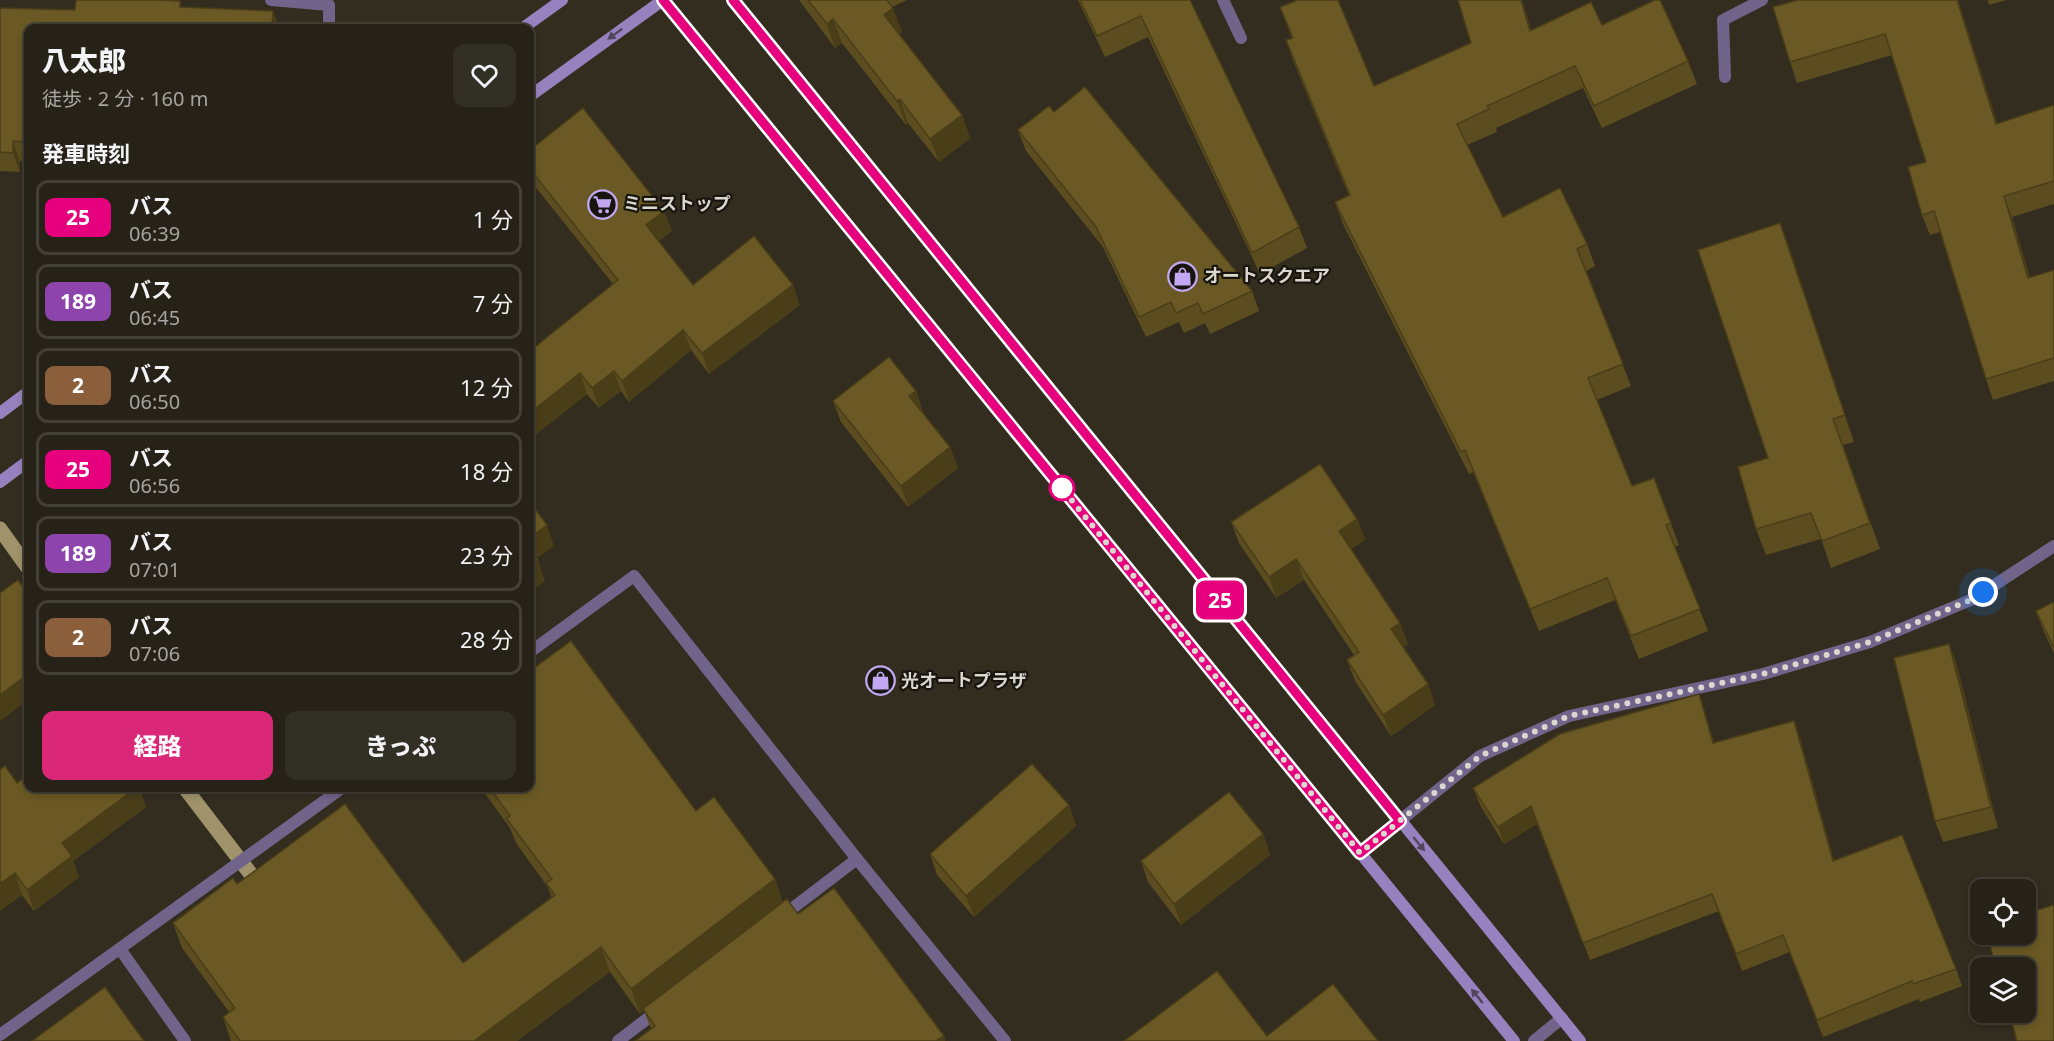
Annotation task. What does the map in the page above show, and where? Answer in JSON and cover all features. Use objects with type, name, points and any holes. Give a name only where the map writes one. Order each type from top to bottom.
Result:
[{"type":"street","points":[[271,0],[329,5],[329,24]]},
{"type":"street","points":[[529,24],[562,0]]},
{"type":"street","points":[[534,93],[663,0],[1514,1041]]},
{"type":"street","points":[[733,0],[1580,1041]]},
{"type":"street","points":[[1223,0],[1241,38]]},
{"type":"street","points":[[1725,77],[1723,20],[1762,0]]},
{"type":"street","points":[[0,413],[24,395]]},
{"type":"street","points":[[0,482],[24,464]]},
{"type":"street","points":[[1360,853],[1480,756],[1569,716],[1763,674],[1870,642],[1973,599],[2054,546]]},
{"type":"street","points":[[534,649],[634,576],[857,859],[1005,1041]]},
{"type":"street","points":[[0,1035],[336,792]]},
{"type":"street","points":[[774,922],[857,859]]},
{"type":"street","points":[[120,949],[185,1041]]},
{"type":"street","points":[[618,1041],[673,999]]},
{"type":"street","points":[[1534,1041],[1562,1018]]},
{"type":"building","points":[[76,0],[158,0],[180,1],[180,7],[273,11],[272,24],[24,24],[24,142],[13,141],[13,153],[0,152],[0,8],[75,10]]},
{"type":"building","points":[[808,0],[887,0],[893,8],[884,15],[962,115],[930,139],[900,99],[897,101],[833,19],[827,24]]},
{"type":"building","points":[[1080,0],[1190,0],[1299,227],[1252,253],[1141,16],[1097,36]]},
{"type":"building","points":[[1298,0],[1338,0],[1374,86],[1471,43],[1458,0],[1521,0],[1530,31],[1591,2],[1602,25],[1655,0],[1660,0],[1688,61],[1594,106],[1575,66],[1487,106],[1489,109],[1457,124],[1503,217],[1560,188],[1587,244],[1577,249],[1623,364],[1588,378],[1632,486],[1654,478],[1671,523],[1666,525],[1700,609],[1631,636],[1607,578],[1530,609],[1465,450],[1461,452],[1335,202],[1350,195],[1286,40],[1293,38],[1280,7]]},
{"type":"building","points":[[1798,0],[1957,0],[1996,124],[2054,105],[2054,181],[2004,196],[2028,278],[2054,270],[2054,358],[1986,379],[1934,211],[1922,215],[1908,167],[1926,162],[1885,34],[1790,62],[1773,7]]},
{"type":"building","points":[[1085,87],[1252,291],[1203,314],[1198,303],[1176,313],[1171,302],[1139,317],[1096,227],[1018,130],[1049,106],[1054,112]]},
{"type":"building","points":[[583,108],[664,211],[646,225],[693,285],[754,236],[793,285],[702,353],[683,330],[622,381],[614,371],[592,388],[580,373],[534,410],[534,348],[618,280],[534,174],[534,147]]},
{"type":"building","points":[[1780,223],[1845,415],[1833,419],[1870,523],[1822,541],[1811,513],[1756,529],[1738,467],[1768,458],[1698,250]]},
{"type":"building","points":[[889,357],[916,391],[909,396],[950,447],[901,486],[833,401]]},
{"type":"building","points":[[1320,464],[1357,519],[1339,531],[1400,623],[1391,629],[1428,684],[1383,715],[1347,660],[1359,652],[1296,559],[1269,577],[1231,522]]},
{"type":"building","points":[[534,507],[547,525],[534,535]]},
{"type":"building","points":[[18,580],[24,588],[24,677],[0,695],[0,593]]},
{"type":"building","points":[[2054,602],[2054,648],[2036,611]]},
{"type":"building","points":[[571,641],[696,811],[714,797],[775,879],[631,989],[601,947],[474,1041],[240,1041],[223,1017],[235,1008],[173,923],[233,878],[237,884],[345,804],[463,963],[555,895],[546,883],[552,879],[506,818],[510,816],[493,792],[534,792],[534,668]]},
{"type":"building","points":[[1949,644],[1991,807],[1935,821],[1894,658]]},
{"type":"building","points":[[1699,694],[1713,743],[1794,721],[1833,861],[1902,835],[1956,969],[1913,984],[1912,981],[1817,1020],[1783,935],[1736,954],[1712,894],[1583,943],[1531,806],[1498,827],[1473,788],[1560,734]]},
{"type":"building","points":[[1032,764],[1069,805],[966,896],[930,854]]},
{"type":"building","points":[[5,766],[17,783],[24,778],[24,792],[131,792],[62,843],[72,856],[27,890],[15,873],[0,884],[0,770]]},
{"type":"building","points":[[1229,792],[1263,834],[1174,904],[1141,861]]},
{"type":"building","points":[[834,888],[944,1036],[936,1041],[635,1041],[655,1026],[643,1009],[787,899],[798,914]]},
{"type":"building","points":[[2054,905],[2054,1041],[2017,1041],[2012,1023],[2036,1023],[2036,957],[1993,957],[1990,945],[2036,945],[2036,911]]},
{"type":"building","points":[[1217,971],[1267,1036],[1333,984],[1378,1041],[1124,1041]]},
{"type":"building","points":[[105,987],[144,1041],[32,1041]]},
{"type":"waterway","points":[[0,529],[24,562]]},
{"type":"waterway","points":[[188,792],[263,890]]},
{"type":"bus line","name":"25","points":[[663,0],[1360,853],[1400,821],[733,0]]},
{"type":"place","name":"ミニストップ","points":[[602,204]]},
{"type":"place","name":"オートスクエア","points":[[1183,276]]},
{"type":"place","name":"光オートプラザ","points":[[880,681]]},
{"type":"route","points":[[1062,488],[1060,486],[1360,853],[1480,756],[1569,716],[1763,674],[1870,642],[1973,599],[1983,592]]}]
